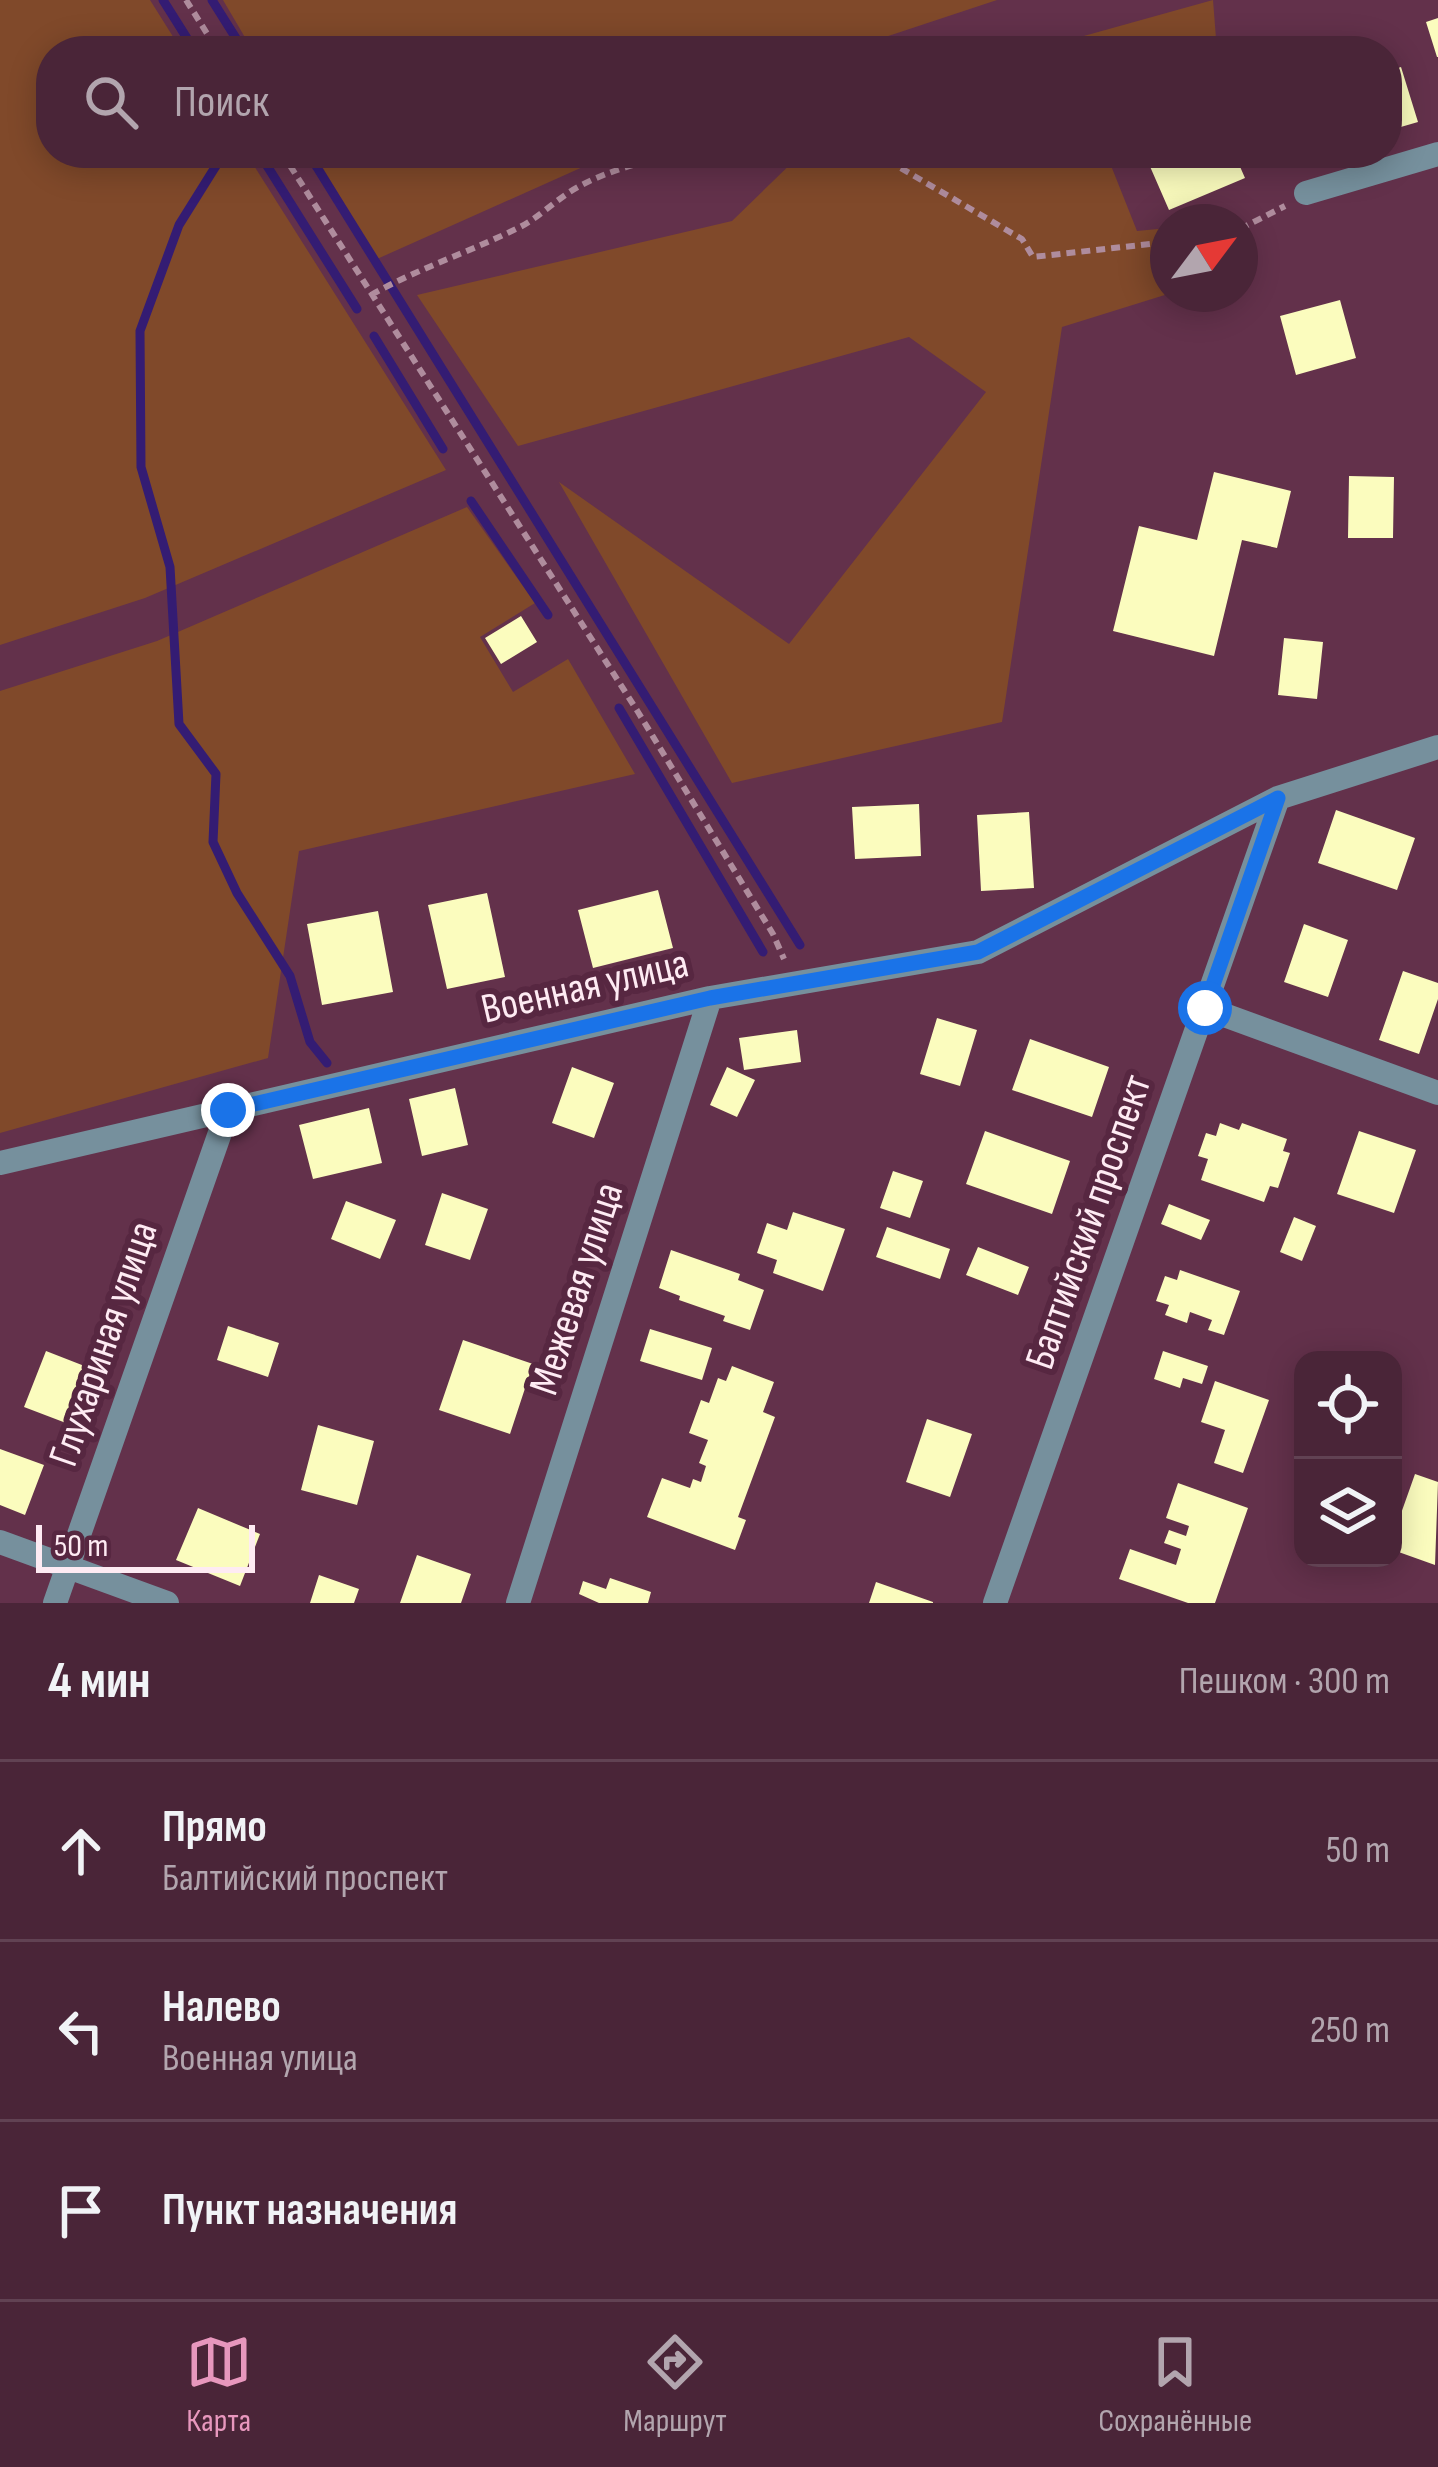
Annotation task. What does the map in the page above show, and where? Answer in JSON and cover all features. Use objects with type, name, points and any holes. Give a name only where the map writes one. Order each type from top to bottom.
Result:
[{"type":"street","points":[[1402,165],[1438,154]]},
{"type":"street","points":[[1306,193],[1391,168]]},
{"type":"street","name":"Военная улица","points":[[0,1162],[710,998],[978,952],[1278,798],[1438,747]]},
{"type":"street","name":"Балтийский проспект","points":[[995,1603],[1278,798]]},
{"type":"street","name":"Межевая улица","points":[[518,1603],[710,998]]},
{"type":"street","points":[[1205,1008],[1438,1094]]},
{"type":"street","name":"Глухариная улица","points":[[55,1603],[228,1110]]},
{"type":"street","points":[[0,1542],[167,1603]]},
{"type":"path","points":[[186,0],[209,36]]},
{"type":"path","points":[[291,168],[638,712],[773,934],[794,981]]},
{"type":"path","points":[[371,295],[407,274],[454,260],[519,228],[583,184],[630,168]]},
{"type":"path","points":[[901,168],[1022,239],[1033,257],[1150,244]]},
{"type":"path","points":[[1258,223],[1306,193]]},
{"type":"shaded area","points":[[0,0],[150,0],[173,36],[36,36],[36,168],[255,168],[446,470],[145,598],[0,645]]},
{"type":"shaded area","points":[[223,0],[997,0],[888,36],[244,36]]},
{"type":"shaded area","points":[[1213,0],[1216,36],[1084,36]]},
{"type":"shaded area","points":[[323,168],[580,168],[377,259]]},
{"type":"shaded area","points":[[787,168],[1112,168],[1137,231],[1150,230],[1150,300],[1062,327],[1002,722],[732,783],[559,482],[789,644],[986,392],[909,337],[518,446],[417,295],[732,221]]},
{"type":"shaded area","points":[[467,507],[535,603],[480,637],[513,692],[568,659],[635,774],[299,851],[268,1058],[0,1133],[0,691],[157,641]]},
{"type":"building","points":[[1438,18],[1438,57],[1437,57],[1426,22]]},
{"type":"building","points":[[1402,70],[1418,122],[1402,127]]},
{"type":"building","points":[[1151,168],[1241,168],[1245,178],[1183,204],[1166,204]]},
{"type":"building","points":[[1340,300],[1356,358],[1296,375],[1280,316]]},
{"type":"building","points":[[1214,472],[1291,491],[1277,548],[1242,540],[1214,656],[1113,631],[1139,526],[1197,540]]},
{"type":"building","points":[[1349,476],[1394,477],[1393,538],[1348,538]]},
{"type":"building","points":[[521,616],[537,642],[501,664],[485,638]]},
{"type":"building","points":[[1284,638],[1323,642],[1317,699],[1278,695]]},
{"type":"building","points":[[919,804],[921,856],[855,859],[852,807]]},
{"type":"building","points":[[1336,810],[1415,838],[1397,890],[1318,863]]},
{"type":"building","points":[[1029,812],[1034,888],[981,891],[977,815]]},
{"type":"building","points":[[658,890],[673,948],[593,968],[578,910]]},
{"type":"building","points":[[487,893],[505,977],[447,989],[428,905]]},
{"type":"building","points":[[378,911],[393,992],[322,1005],[307,924]]},
{"type":"building","points":[[1304,924],[1348,940],[1328,997],[1284,982]]},
{"type":"building","points":[[1403,971],[1438,983],[1438,999],[1419,1054],[1379,1040]]},
{"type":"building","points":[[937,1018],[977,1030],[960,1086],[920,1074]]},
{"type":"building","points":[[797,1030],[801,1062],[744,1070],[739,1038]]},
{"type":"building","points":[[1030,1039],[1109,1067],[1092,1117],[1012,1090]]},
{"type":"building","points":[[572,1067],[614,1083],[594,1138],[552,1123]]},
{"type":"building","points":[[727,1067],[755,1080],[737,1117],[710,1105]]},
{"type":"building","points":[[455,1088],[468,1145],[422,1156],[409,1099]]},
{"type":"building","points":[[369,1108],[382,1163],[313,1179],[299,1125]]},
{"type":"building","points":[[1220,1123],[1239,1130],[1242,1123],[1287,1139],[1283,1151],[1290,1153],[1278,1188],[1270,1186],[1264,1202],[1201,1180],[1208,1159],[1198,1156],[1206,1133],[1216,1136]]},
{"type":"building","points":[[985,1131],[1070,1161],[1052,1214],[966,1184]]},
{"type":"building","points":[[1359,1131],[1416,1150],[1394,1213],[1337,1194]]},
{"type":"building","points":[[893,1171],[923,1181],[910,1218],[880,1208]]},
{"type":"building","points":[[442,1193],[488,1209],[470,1260],[425,1245]]},
{"type":"building","points":[[346,1201],[396,1220],[380,1259],[331,1239]]},
{"type":"building","points":[[1169,1204],[1210,1220],[1201,1240],[1161,1224]]},
{"type":"building","points":[[793,1212],[845,1229],[823,1291],[773,1273],[777,1260],[757,1253],[767,1223],[787,1230]]},
{"type":"building","points":[[1294,1217],[1316,1226],[1302,1261],[1280,1252]]},
{"type":"building","points":[[887,1227],[950,1249],[940,1279],[876,1257]]},
{"type":"building","points":[[978,1247],[1029,1267],[1018,1295],[966,1275]]},
{"type":"building","points":[[671,1250],[740,1274],[738,1280],[764,1290],[750,1330],[659,1288]]},
{"type":"building","points":[[1180,1270],[1240,1291],[1224,1335],[1208,1330],[1212,1320],[1190,1312],[1187,1323],[1165,1315],[1169,1305],[1156,1301],[1165,1276],[1177,1280]]},
{"type":"building","points":[[228,1326],[279,1343],[268,1377],[217,1360]]},
{"type":"building","points":[[650,1329],[712,1348],[702,1380],[640,1361]]},
{"type":"building","points":[[463,1340],[533,1364],[510,1434],[439,1410]]},
{"type":"building","points":[[46,1351],[87,1367],[66,1423],[24,1407]]},
{"type":"building","points":[[1163,1351],[1208,1366],[1202,1384],[1183,1378],[1180,1388],[1154,1379]]},
{"type":"building","points":[[732,1366],[774,1382],[763,1412],[775,1417],[738,1517],[746,1520],[735,1550],[647,1517],[662,1478],[690,1488],[693,1479],[701,1482],[706,1466],[699,1463],[708,1440],[689,1433],[701,1400],[709,1403],[718,1378],[726,1381]]},
{"type":"building","points":[[1215,1381],[1269,1400],[1243,1473],[1214,1463],[1225,1430],[1201,1422]]},
{"type":"building","points":[[927,1419],[972,1434],[950,1497],[906,1482]]},
{"type":"building","points":[[318,1425],[374,1441],[357,1505],[301,1490]]},
{"type":"building","points":[[0,1449],[44,1465],[25,1515],[0,1505]]},
{"type":"building","points":[[1415,1474],[1438,1482],[1435,1565],[1402,1553],[1402,1511]]},
{"type":"building","points":[[1178,1483],[1248,1508],[1215,1603],[1188,1603],[1119,1579],[1130,1549],[1176,1565],[1181,1549],[1164,1543],[1169,1530],[1186,1536],[1189,1526],[1166,1518]]},
{"type":"building","points":[[198,1508],[260,1534],[240,1586],[176,1560]]},
{"type":"building","points":[[417,1555],[471,1574],[461,1603],[400,1603]]},
{"type":"building","points":[[319,1575],[359,1589],[354,1603],[310,1603]]},
{"type":"building","points":[[610,1578],[651,1592],[648,1603],[599,1603],[579,1594],[583,1581],[606,1589]]},
{"type":"building","points":[[876,1582],[933,1602],[933,1603],[869,1603]]},
{"type":"waterway","points":[[163,0],[186,36]]},
{"type":"waterway","points":[[212,0],[235,36]]},
{"type":"waterway","points":[[215,168],[179,225],[140,331],[141,467],[170,567],[179,724],[216,774],[213,842],[237,893],[290,976],[310,1042],[327,1063]]},
{"type":"waterway","points":[[268,168],[357,309]]},
{"type":"waterway","points":[[317,168],[800,945]]},
{"type":"waterway","points":[[374,336],[443,449]]},
{"type":"waterway","points":[[471,501],[548,615]]},
{"type":"waterway","points":[[619,708],[763,952]]},
{"type":"route","points":[[228,1110],[710,998],[978,952],[1278,798],[1205,1008]]}]
